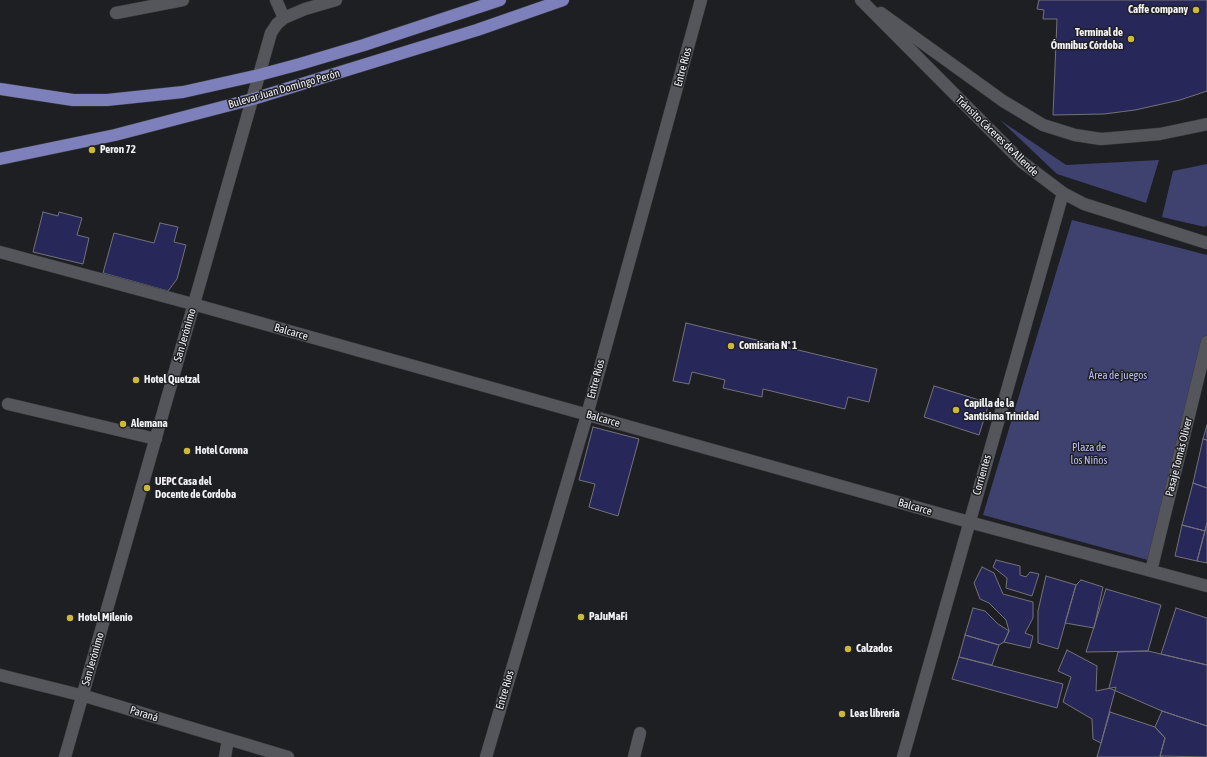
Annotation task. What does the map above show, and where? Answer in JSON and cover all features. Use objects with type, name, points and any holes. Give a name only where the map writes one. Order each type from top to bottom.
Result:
[{"type":"main road","name":"Bulevar Juan Domingo Perón","points":[[0,89],[73,100],[145,98],[184,92],[259,75],[364,45],[500,0]]},
{"type":"main road","name":"Bulevar Juan Domingo Perón","points":[[0,159],[116,135],[253,99],[477,30],[563,0]]},
{"type":"street","points":[[116,13],[183,0]]},
{"type":"street","points":[[276,0],[284,18],[305,9],[336,0]]},
{"type":"street","name":"Entre Ríos","points":[[486,757],[587,415],[701,0]]},
{"type":"street","points":[[862,0],[913,34],[1003,101],[1042,125],[1076,135],[1102,139],[1160,134],[1207,124]]},
{"type":"street","name":"Tránsito Cáceres de Allende","points":[[862,0],[1022,162],[1063,193],[1084,204],[1207,243]]},
{"type":"street","name":"San Jerónimo","points":[[65,757],[271,33],[277,24],[284,18]]},
{"type":"street","name":"Corrientes","points":[[903,757],[1063,193]]},
{"type":"street","name":"Balcarce","points":[[0,252],[969,522],[1207,586]]},
{"type":"street","name":"Pasaje Tomás Oliver","points":[[1150,571],[1207,342]]},
{"type":"street","points":[[8,404],[156,439]]},
{"type":"street","name":"Paraná","points":[[0,675],[82,696],[288,757]]},
{"type":"street","points":[[634,757],[640,732]]},
{"type":"street","points":[[225,757],[228,739]]},
{"type":"green space","points":[[1000,120],[1066,165],[1159,160],[1146,203],[1057,174]]},
{"type":"green space","points":[[1207,164],[1207,225],[1205,227],[1162,217],[1173,171]]},
{"type":"green space","name":"Plaza de los Niños","points":[[1072,220],[1207,255],[1207,338],[1148,560],[983,515]]},
{"type":"building","name":"Terminal de Ómnibus Córdoba","points":[[1039,0],[1207,0],[1207,91],[1180,100],[1135,110],[1104,114],[1053,115],[1057,19],[1043,19],[1044,10],[1037,9]]},
{"type":"building","points":[[43,212],[58,216],[59,212],[82,218],[77,235],[89,238],[83,264],[33,252]]},
{"type":"building","points":[[160,223],[178,227],[174,242],[186,245],[177,279],[168,291],[103,273],[114,233],[154,243]]},
{"type":"building","name":"Comisaría Nº 1","points":[[686,323],[877,369],[869,402],[848,397],[845,409],[763,389],[762,397],[723,388],[725,380],[692,372],[689,384],[673,381]]},
{"type":"building","name":"Capilla de la Santísima Trinidad","points":[[934,386],[989,403],[979,435],[924,417]]},
{"type":"building","points":[[1207,425],[1207,440],[1203,439]]},
{"type":"building","points":[[593,427],[639,439],[618,516],[589,507],[595,484],[579,480]]},
{"type":"building","points":[[1203,439],[1207,440],[1207,488],[1193,483]]},
{"type":"building","points":[[1193,483],[1207,488],[1207,523],[1205,531],[1182,525]]},
{"type":"building","points":[[1207,523],[1207,563],[1197,561]]},
{"type":"building","points":[[1182,525],[1205,531],[1197,561],[1175,556]]},
{"type":"building","points":[[996,560],[1020,566],[1020,575],[1026,577],[1030,572],[1039,574],[1032,596],[1006,588],[1007,578],[993,567]]},
{"type":"building","points":[[982,567],[994,573],[1003,594],[1033,602],[1033,618],[1025,633],[1033,636],[1030,648],[1004,642],[1009,631],[1006,620],[989,603],[980,599],[974,583]]},
{"type":"building","points":[[1046,576],[1076,585],[1058,649],[1038,643],[1038,611]]},
{"type":"building","points":[[1081,580],[1103,587],[1094,628],[1065,623],[1076,585]]},
{"type":"building","points":[[1106,589],[1161,605],[1148,651],[1086,652]]},
{"type":"building","points":[[973,608],[985,611],[998,624],[1009,631],[1004,642],[999,645],[965,635]]},
{"type":"building","points":[[1176,608],[1207,618],[1207,665],[1161,654]]},
{"type":"building","points":[[965,635],[999,645],[992,665],[959,657]]},
{"type":"building","points":[[1067,650],[1097,666],[1096,691],[1116,687],[1101,743],[1093,739],[1092,719],[1063,702],[1071,677],[1058,671]]},
{"type":"building","points":[[1148,651],[1207,665],[1207,726],[1162,711],[1109,688],[1118,652]]},
{"type":"building","points":[[959,657],[1063,684],[1057,708],[952,679]]},
{"type":"building","points":[[1162,711],[1207,726],[1207,757],[1160,756],[1165,738],[1155,727]]},
{"type":"building","points":[[1110,712],[1155,727],[1165,738],[1160,756],[1163,757],[1097,757]]},
{"type":"place","name":"Caffe company","points":[[1196,10]]},
{"type":"place","name":"Terminal de Ómnibus Córdoba","points":[[1131,39]]},
{"type":"place","name":"Peron 72","points":[[92,150]]},
{"type":"place","name":"Comisaría Nº 1","points":[[731,346]]},
{"type":"place","name":"Hotel Quetzal","points":[[136,380]]},
{"type":"place","name":"Capilla de la Santísima Trinidad","points":[[956,410]]},
{"type":"place","name":"Alemana","points":[[123,424]]},
{"type":"place","name":"Hotel Corona","points":[[187,451]]},
{"type":"place","name":"UEPC Casa del Docente de Cordoba","points":[[147,488]]},
{"type":"place","name":"PaJuMaFi","points":[[581,617]]},
{"type":"place","name":"Hotel Milenio","points":[[70,618]]},
{"type":"place","name":"Calzados","points":[[848,649]]},
{"type":"place","name":"Leas librería","points":[[842,714]]},
{"type":"park label","name":"Área de juegos","points":[[1118,376]]}]
